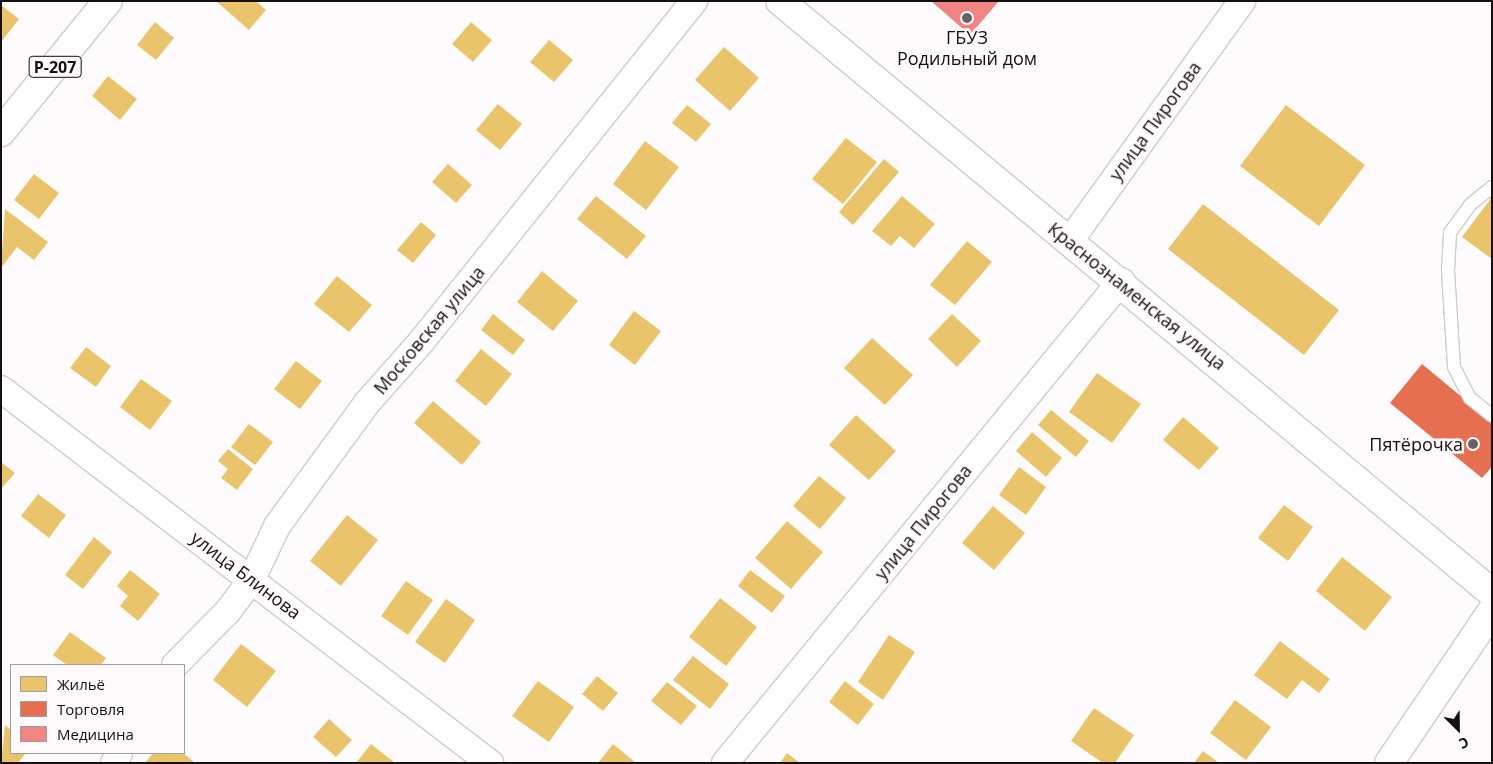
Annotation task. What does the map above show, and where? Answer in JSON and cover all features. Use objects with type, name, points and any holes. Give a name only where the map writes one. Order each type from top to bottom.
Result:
[{"type":"street","name":"Р-207","points":[[1,132],[108,1]]},
{"type":"street","name":"Московская улица","points":[[176,664],[228,611],[252,579],[277,526],[367,403],[428,335],[694,1]]},
{"type":"street","name":"Краснознаменская улица","points":[[780,1],[1069,242],[1122,281],[1492,593]]},
{"type":"street","name":"улица Пирогова","points":[[1069,242],[1242,1]]},
{"type":"street","name":"улица Пирогова","points":[[725,763],[1122,281]]},
{"type":"street","name":"улица Блинова","points":[[1,389],[252,579],[490,763]]},
{"type":"street","points":[[1388,763],[1492,611]]},
{"type":"lane","points":[[1492,187],[1470,205],[1450,233],[1448,271],[1454,367],[1470,398],[1492,416]]},
{"type":"building: Жильё","points":[[216,1],[256,1],[266,10],[249,30]]},
{"type":"building: Жильё","points":[[1,5],[19,19],[1,42]]},
{"type":"building: Жильё","points":[[155,22],[174,38],[156,60],[137,45]]},
{"type":"building: Жильё","points":[[471,22],[492,40],[473,62],[452,44]]},
{"type":"building: Жильё","points":[[549,40],[573,60],[554,82],[530,62]]},
{"type":"building: Жильё","points":[[724,47],[759,78],[730,111],[695,80]]},
{"type":"building: Жильё","points":[[108,76],[137,99],[120,120],[92,96]]},
{"type":"building: Жильё","points":[[498,104],[522,124],[500,150],[476,130]]},
{"type":"building: Жильё","points":[[687,105],[711,124],[696,142],[672,123]]},
{"type":"building: Жильё","points":[[1286,105],[1365,165],[1319,226],[1240,166]]},
{"type":"building: Жильё","points":[[846,138],[877,162],[843,204],[812,179]]},
{"type":"building: Жильё","points":[[645,141],[679,167],[646,210],[613,184]]},
{"type":"building: Жильё","points":[[884,159],[899,172],[853,225],[839,212]]},
{"type":"building: Жильё","points":[[448,164],[472,185],[456,203],[432,182]]},
{"type":"building: Жильё","points":[[34,174],[59,193],[39,219],[14,200]]},
{"type":"building: Жильё","points":[[596,196],[646,236],[627,259],[577,219]]},
{"type":"building: Жильё","points":[[902,196],[935,224],[914,248],[900,236],[891,246],[872,231]]},
{"type":"building: Жильё","points":[[1492,197],[1492,259],[1462,237]]},
{"type":"building: Жильё","points":[[1203,204],[1339,310],[1304,355],[1168,249]]},
{"type":"building: Жильё","points":[[5,209],[48,242],[34,260],[17,247],[1,268]]},
{"type":"building: Жильё","points":[[421,222],[436,235],[413,263],[397,250]]},
{"type":"building: Жильё","points":[[967,241],[992,262],[955,305],[930,285]]},
{"type":"building: Жильё","points":[[542,271],[578,301],[553,331],[517,302]]},
{"type":"building: Жильё","points":[[337,276],[372,305],[349,332],[314,304]]},
{"type":"building: Жильё","points":[[634,311],[661,331],[635,365],[609,345]]},
{"type":"building: Жильё","points":[[493,314],[525,340],[513,355],[481,330]]},
{"type":"building: Жильё","points":[[952,314],[981,341],[957,367],[928,339]]},
{"type":"building: Жильё","points":[[872,338],[913,375],[885,405],[844,368]]},
{"type":"building: Жильё","points":[[86,347],[111,366],[96,387],[70,368]]},
{"type":"building: Жильё","points":[[481,349],[512,374],[486,406],[455,381]]},
{"type":"building: Жильё","points":[[296,361],[322,381],[300,409],[274,389]]},
{"type":"building: Жильё","points":[[1097,373],[1141,404],[1112,443],[1069,412]]},
{"type":"building: Жильё","points":[[141,379],[172,401],[150,430],[120,407]]},
{"type":"building: Жильё","points":[[433,401],[481,442],[462,465],[414,423]]},
{"type":"building: Жильё","points":[[1051,410],[1089,441],[1076,457],[1038,425]]},
{"type":"building: Жильё","points":[[856,415],[896,451],[869,480],[829,445]]},
{"type":"building: Жильё","points":[[1183,417],[1219,448],[1199,470],[1163,440]]},
{"type":"building: Жильё","points":[[249,424],[273,442],[255,465],[231,447]]},
{"type":"building: Жильё","points":[[1032,432],[1062,458],[1046,477],[1016,451]]},
{"type":"building: Жильё","points":[[228,449],[253,469],[237,490],[221,478],[228,469],[218,461]]},
{"type":"building: Жильё","points":[[1,462],[15,473],[1,489]]},
{"type":"building: Жильё","points":[[1019,467],[1046,487],[1026,515],[999,495]]},
{"type":"building: Жильё","points":[[819,476],[846,498],[820,529],[793,506]]},
{"type":"building: Жильё","points":[[38,494],[66,515],[49,538],[21,516]]},
{"type":"building: Жильё","points":[[1284,505],[1313,527],[1288,561],[1258,538]]},
{"type":"building: Жильё","points":[[993,506],[1025,533],[994,570],[962,543]]},
{"type":"building: Жильё","points":[[347,515],[378,540],[341,586],[310,561]]},
{"type":"building: Жильё","points":[[787,521],[823,552],[791,589],[755,558]]},
{"type":"building: Жильё","points":[[94,537],[112,552],[83,589],[65,575]]},
{"type":"building: Жильё","points":[[1342,557],[1392,597],[1365,631],[1316,591]]},
{"type":"building: Жильё","points":[[130,570],[160,594],[138,621],[120,606],[128,596],[117,586]]},
{"type":"building: Жильё","points":[[750,570],[785,596],[772,613],[738,586]]},
{"type":"building: Жильё","points":[[406,581],[433,600],[408,635],[381,616]]},
{"type":"building: Жильё","points":[[720,598],[757,627],[726,666],[689,637]]},
{"type":"building: Жильё","points":[[446,599],[475,620],[445,663],[415,642]]},
{"type":"building: Жильё","points":[[70,632],[106,658],[102,664],[66,664],[53,655]]},
{"type":"building: Жильё","points":[[889,635],[915,652],[883,700],[858,682]]},
{"type":"building: Жильё","points":[[1280,641],[1330,679],[1319,693],[1302,680],[1287,699],[1254,675]]},
{"type":"building: Жильё","points":[[241,644],[276,671],[247,707],[213,680]]},
{"type":"building: Жильё","points":[[693,656],[729,684],[710,709],[673,680]]},
{"type":"building: Жильё","points":[[597,676],[618,693],[603,711],[582,694]]},
{"type":"building: Жильё","points":[[538,681],[574,707],[549,742],[512,716]]},
{"type":"building: Жильё","points":[[845,681],[874,704],[858,725],[829,702]]},
{"type":"building: Жильё","points":[[667,682],[697,706],[681,725],[651,701]]},
{"type":"building: Жильё","points":[[1235,700],[1271,727],[1246,760],[1210,733]]},
{"type":"building: Жильё","points":[[1094,708],[1134,735],[1115,763],[1103,763],[1071,741]]},
{"type":"building: Жильё","points":[[329,719],[352,740],[336,757],[313,737]]},
{"type":"building: Жильё","points":[[5,725],[10,729],[10,754],[25,754],[18,763],[1,763]]},
{"type":"building: Жильё","points":[[371,744],[395,763],[356,763]]},
{"type":"building: Жильё","points":[[613,744],[636,763],[598,763]]},
{"type":"building: Жильё","points":[[1203,751],[1219,763],[1194,763]]},
{"type":"building: Жильё","points":[[787,753],[800,763],[780,763]]},
{"type":"building: Жильё","points":[[152,754],[184,754],[195,763],[145,763]]},
{"type":"building: Торговля","points":[[1422,364],[1492,422],[1492,467],[1482,478],[1390,403]]},
{"type":"building: Медицина","name":"ГБУЗ Родильный дом","points":[[931,1],[999,1],[970,35]]},
{"type":"place","name":"ГБУЗ Родильный дом","points":[[967,18]]},
{"type":"place","name":"Пятёрочка","points":[[1473,444]]}]
